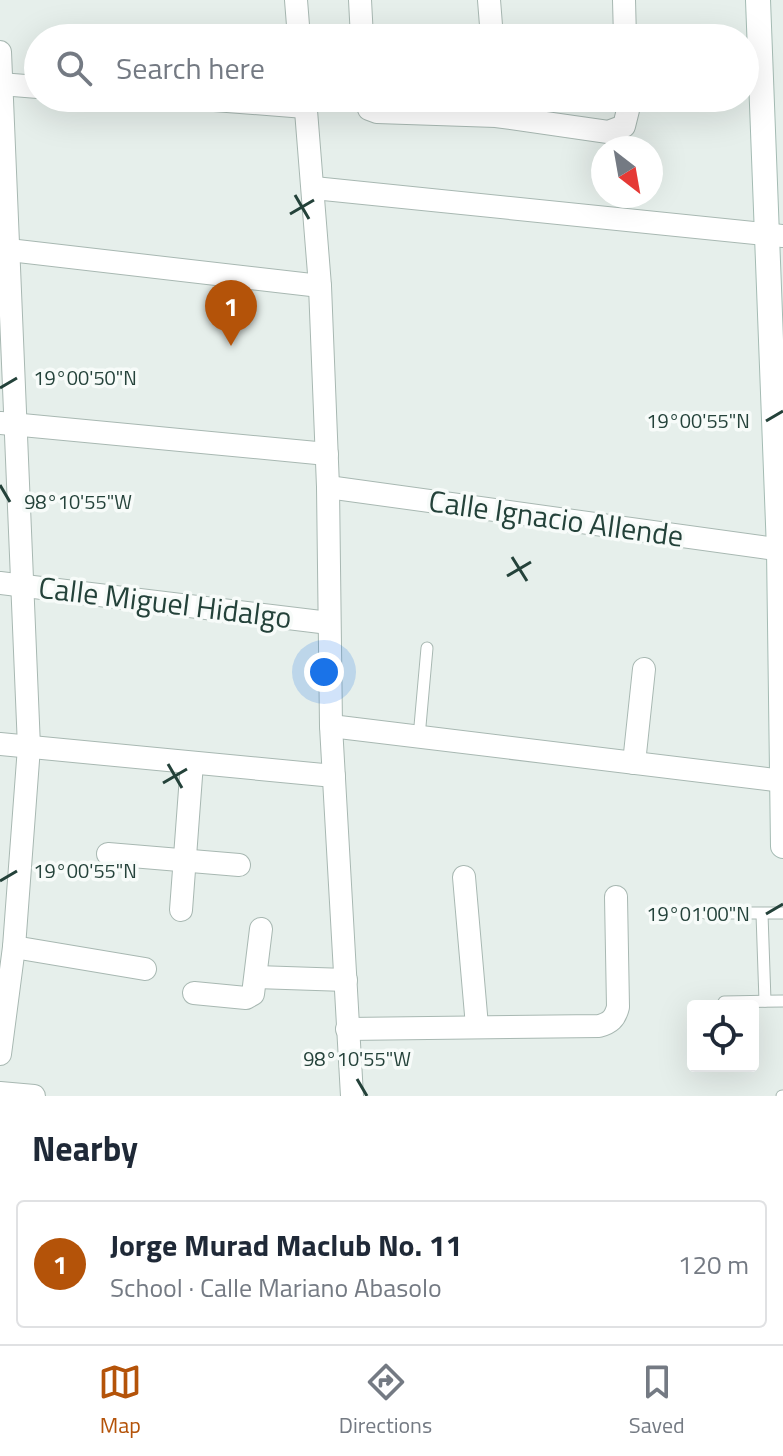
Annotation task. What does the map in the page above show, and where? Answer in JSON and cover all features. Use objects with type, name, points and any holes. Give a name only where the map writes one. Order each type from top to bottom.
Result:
[{"type":"main road","points":[[758,0],[775,235],[783,846]]},
{"type":"street","points":[[296,0],[298,24]]},
{"type":"street","points":[[360,0],[361,24]]},
{"type":"street","points":[[489,0],[491,24]]},
{"type":"street","points":[[624,0],[625,24]]},
{"type":"street","points":[[0,52],[7,424],[24,586],[29,747],[0,1054]]},
{"type":"street","points":[[1,84],[24,86]]},
{"type":"street","points":[[306,112],[320,286],[328,487],[331,726],[352,1096]]},
{"type":"street","points":[[518,112],[608,132],[624,126],[626,112]]},
{"type":"street","points":[[314,188],[775,235]]},
{"type":"street","points":[[4,249],[320,286]]},
{"type":"street","points":[[7,424],[327,454]]},
{"type":"street","name":"Calle Ignacio Allende","points":[[328,487],[781,550]]},
{"type":"street","name":"Calle Miguel Hidalgo","points":[[0,583],[329,623]]},
{"type":"street","points":[[634,763],[644,669]]},
{"type":"street","points":[[331,726],[782,781]]},
{"type":"street","points":[[0,744],[334,776]]},
{"type":"street","points":[[181,910],[192,763]]},
{"type":"street","points":[[108,854],[239,865]]},
{"type":"street","points":[[464,877],[477,1026]]},
{"type":"street","points":[[347,1029],[599,1026],[609,1023],[618,1007],[616,897]]},
{"type":"street","points":[[194,993],[250,997],[255,991],[261,929]]},
{"type":"street","points":[[8,961],[145,969]]},
{"type":"street","points":[[256,977],[346,980]]},
{"type":"street","points":[[0,1093],[34,1096]]},
{"type":"lane","points":[[419,737],[427,648]]},
{"type":"lane","points":[[705,913],[783,913]]},
{"type":"lane","points":[[762,914],[765,1001]]},
{"type":"lane","points":[[759,1001],[783,1001]]},
{"type":"place","name":"Jorge Murad Maclub No. 11","points":[[231,346]]}]
